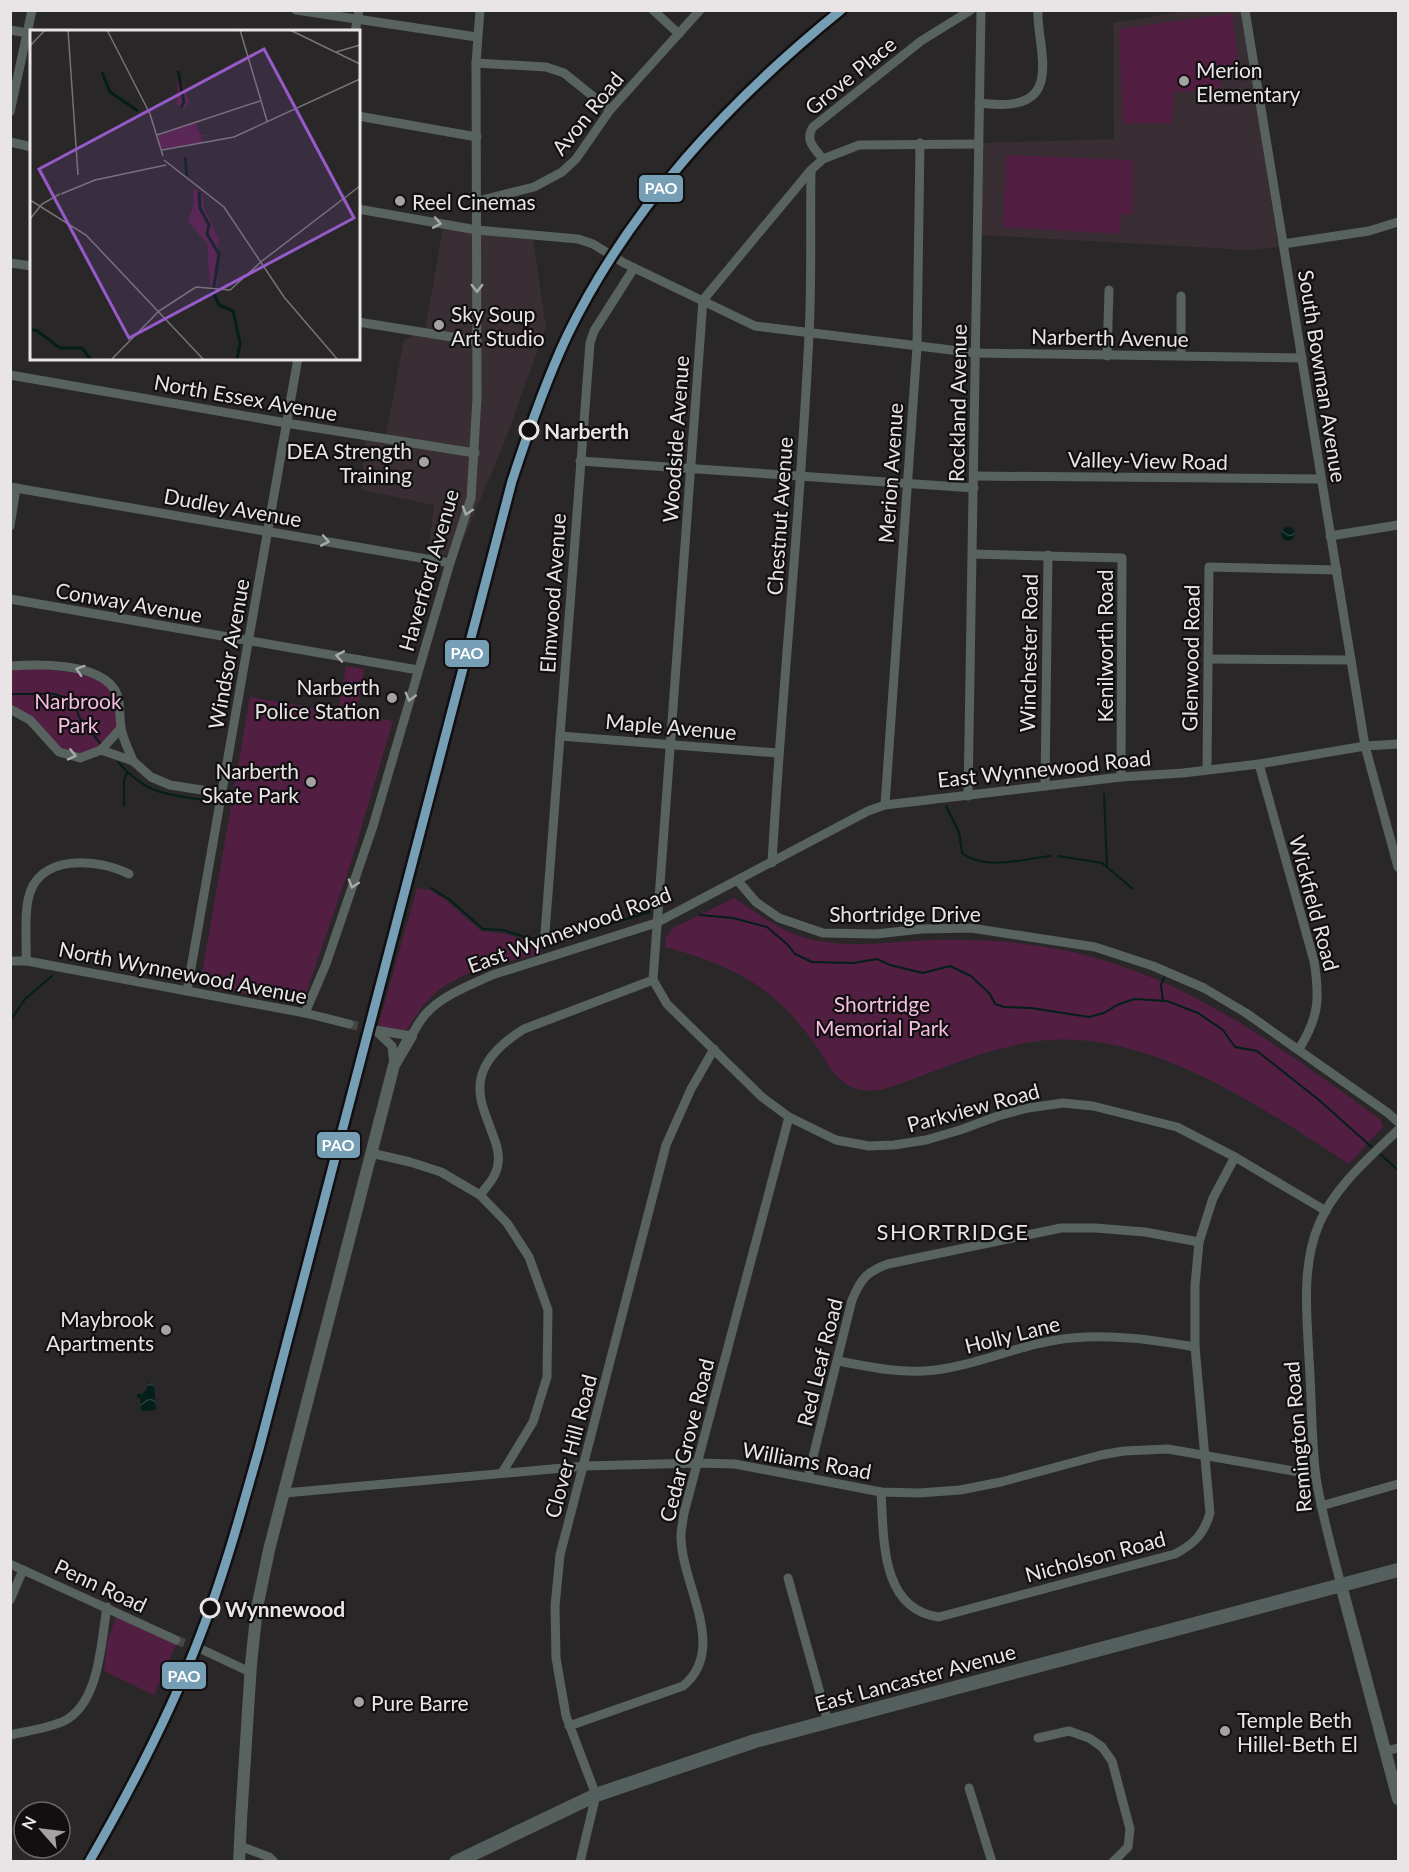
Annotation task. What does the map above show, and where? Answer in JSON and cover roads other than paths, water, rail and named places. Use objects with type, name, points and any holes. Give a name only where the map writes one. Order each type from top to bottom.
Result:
[{"type":"highway","name":"East Lancaster Avenue","points":[[456,1862],[596,1795],[755,1741],[1398,1570]]},
{"type":"main road","name":"East Wynnewood Road","points":[[239,1862],[250,1672],[257,1608],[269,1550],[394,1065],[411,1036]]},
{"type":"main road","name":"Remington Road","points":[[1341,1586],[1392,1749],[1398,1799]]},
{"type":"street","points":[[10,112],[32,10]]},
{"type":"street","points":[[296,10],[357,21],[477,37]]},
{"type":"street","points":[[355,30],[359,10]]},
{"type":"street","name":"Haverford Avenue","points":[[305,1013],[326,964],[373,826],[471,498],[475,453],[478,201],[476,63],[480,10]]},
{"type":"street","points":[[653,10],[679,34]]},
{"type":"street","name":"Avon Road","points":[[478,201],[534,187],[562,172],[576,159],[610,110],[700,10]]},
{"type":"street","name":"Grove Place","points":[[823,159],[809,140],[809,133],[813,128],[921,41],[972,10]]},
{"type":"street","name":"Rockland Avenue","points":[[968,796],[981,10]]},
{"type":"street","points":[[979,104],[1013,104],[1027,100],[1036,92],[1044,71],[1038,10]]},
{"type":"street","name":"South Bowman Avenue","points":[[1245,10],[1365,746],[1398,867]]},
{"type":"street","points":[[10,30],[27,33]]},
{"type":"street","points":[[476,63],[546,67],[564,73],[610,110]]},
{"type":"street","points":[[360,116],[477,137]]},
{"type":"street","points":[[10,142],[30,147]]},
{"type":"street","name":"Merion Avenue","points":[[885,805],[917,347],[920,143]]},
{"type":"street","points":[[704,300],[811,170],[823,159],[859,145],[978,144]]},
{"type":"street","name":"Chestnut Avenue","points":[[772,863],[809,332],[811,170]]},
{"type":"street","name":"Narberth Avenue","points":[[360,209],[477,230],[578,239],[593,244],[624,263],[755,326],[976,353],[1302,358]]},
{"type":"street","points":[[1283,244],[1369,231],[1398,222]]},
{"type":"street","points":[[10,263],[30,266]]},
{"type":"street","name":"Elmwood Avenue","points":[[545,933],[590,343],[594,331],[634,268]]},
{"type":"street","points":[[1107,356],[1108,290]]},
{"type":"street","points":[[1181,296],[1181,356]]},
{"type":"street","name":"Woodside Avenue","points":[[656,924],[704,300]]},
{"type":"street","points":[[360,322],[477,341]]},
{"type":"street","name":"Windsor Avenue","points":[[187,991],[298,360]]},
{"type":"street","name":"North Essex Avenue","points":[[10,375],[475,453]]},
{"type":"street","points":[[580,461],[974,488]]},
{"type":"street","name":"Valley-View Road","points":[[974,476],[1321,479]]},
{"type":"street","points":[[10,526],[13,487]]},
{"type":"street","name":"Dudley Avenue","points":[[13,487],[450,563]]},
{"type":"street","points":[[1330,536],[1398,525]]},
{"type":"street","name":"Kenilworth Road","points":[[973,554],[1122,558],[1121,777]]},
{"type":"street","name":"Winchester Road","points":[[1045,786],[1048,555]]},
{"type":"street","name":"Glenwood Road","points":[[1208,770],[1209,567],[1336,570]]},
{"type":"street","name":"Conway Avenue","points":[[10,599],[418,670]]},
{"type":"street","points":[[1208,659],[1351,660]]},
{"type":"street","points":[[10,666],[42,664],[72,667],[104,680],[115,690],[121,728],[133,762]]},
{"type":"street","points":[[10,709],[30,720],[59,752],[80,758],[101,750],[121,728]]},
{"type":"street","name":"Maple Avenue","points":[[560,736],[778,753]]},
{"type":"street","name":"East Wynnewood Road","points":[[411,1036],[424,1015],[466,987],[492,975],[656,924],[868,811],[885,805],[1121,777],[1183,773],[1259,764],[1365,746],[1398,744]]},
{"type":"street","points":[[101,750],[133,762],[152,777],[170,785],[221,793]]},
{"type":"street","name":"Wickfield Road","points":[[1259,764],[1314,961],[1318,984],[1315,1019],[1299,1049]]},
{"type":"street","points":[[26,961],[28,900],[33,885],[43,873],[60,864],[76,862],[113,866],[129,874]]},
{"type":"street","name":"Shortridge Drive","points":[[738,881],[756,902],[779,918],[823,933],[876,934],[922,929],[971,928],[1095,947],[1153,966],[1204,987],[1246,1013],[1389,1113],[1398,1122]]},
{"type":"street","points":[[480,1195],[493,1179],[498,1165],[498,1151],[483,1108],[480,1090],[483,1070],[508,1040],[524,1029],[653,980],[656,924]]},
{"type":"street","name":"North Wynnewood Avenue","points":[[10,961],[26,961],[349,1023]]},
{"type":"street","name":"Parkview Road","points":[[653,980],[667,1004],[762,1097],[789,1117],[836,1140],[869,1146],[894,1145],[926,1140],[998,1116],[1063,1103],[1094,1106],[1177,1128],[1235,1157],[1326,1211]]},
{"type":"street","points":[[394,1065],[392,1046],[375,1030],[411,1036]]},
{"type":"street","name":"Clover Hill Road","points":[[596,1795],[569,1726],[556,1658],[555,1606],[560,1555],[585,1466],[666,1145],[691,1089],[714,1049]]},
{"type":"street","name":"Cedar Grove Road","points":[[569,1726],[683,1686],[693,1678],[701,1664],[704,1650],[703,1633],[685,1562],[681,1536],[684,1513],[789,1117]]},
{"type":"street","name":"Remington Road","points":[[1341,1586],[1321,1506],[1316,1475],[1306,1280],[1312,1243],[1326,1211],[1344,1185],[1398,1130]]},
{"type":"street","points":[[371,1153],[441,1172],[480,1195],[507,1223],[529,1257],[548,1310],[547,1377],[533,1422],[502,1473]]},
{"type":"street","name":"Nicholson Road","points":[[881,1492],[885,1549],[897,1590],[907,1605],[917,1612],[939,1617],[1175,1554],[1190,1546],[1200,1536],[1210,1513],[1196,1347],[1194,1285],[1199,1242],[1213,1198],[1235,1157]]},
{"type":"street","name":"Red Leaf Road","points":[[808,1477],[852,1300],[859,1283],[871,1270],[888,1264],[1061,1228],[1145,1232],[1199,1242]]},
{"type":"street","name":"Holly Lane","points":[[838,1361],[880,1368],[924,1371],[966,1364],[1033,1345],[1070,1338],[1106,1336],[1196,1347]]},
{"type":"street","name":"Williams Road","points":[[285,1493],[585,1466],[697,1464],[735,1464],[881,1492],[919,1493],[960,1490],[1000,1482],[1101,1455],[1124,1451],[1168,1449],[1316,1475]]},
{"type":"street","points":[[1321,1506],[1398,1484]]},
{"type":"street","name":"Penn Road","points":[[10,1564],[176,1640]]},
{"type":"street","points":[[10,1600],[23,1570]]},
{"type":"street","points":[[788,1578],[828,1722]]},
{"type":"street","points":[[10,1735],[64,1721],[84,1704],[97,1668],[107,1607]]},
{"type":"street","points":[[203,1650],[250,1672]]},
{"type":"street","points":[[1038,1738],[1069,1731],[1089,1738],[1102,1747],[1112,1761],[1130,1829],[1128,1847],[1113,1862]]},
{"type":"street","points":[[969,1788],[992,1862]]},
{"type":"street","points":[[580,1862],[596,1795]]},
{"type":"street","points":[[240,1846],[269,1857],[274,1862]]},
{"type":"water","points":[[1288,527],[1293,529],[1295,534],[1293,539],[1288,541],[1283,539],[1281,534],[1283,529]]},
{"type":"water","points":[[147,1383],[154,1385],[156,1410],[141,1411],[140,1398],[137,1398],[137,1394],[142,1394],[147,1389]]},
{"type":"waterway","points":[[10,694],[55,694],[68,699],[76,706],[79,717],[100,743]]},
{"type":"waterway","points":[[118,762],[139,781],[159,792],[210,801]]},
{"type":"waterway","points":[[124,806],[124,780],[127,773]]},
{"type":"waterway","points":[[1104,794],[1107,866]]},
{"type":"waterway","points":[[946,806],[959,832],[962,853],[971,858],[993,863],[1050,856]]},
{"type":"waterway","points":[[1058,856],[1102,863],[1133,889]]},
{"type":"waterway","points":[[431,888],[450,900],[483,929],[503,930],[528,938],[550,940],[567,937],[650,912]]},
{"type":"waterway","points":[[700,915],[733,918],[767,927],[795,954],[812,962],[853,963],[877,959],[890,965],[923,973],[950,966],[971,976],[990,994],[995,1004],[1004,1007],[1031,1008],[1089,1017],[1104,1013],[1134,999],[1167,1001],[1198,1013],[1223,1030],[1235,1047],[1257,1051],[1319,1100],[1375,1150]]},
{"type":"waterway","points":[[10,1021],[25,999],[52,976]]},
{"type":"waterway","points":[[1163,1001],[1161,985],[1164,978]]},
{"type":"waterway","points":[[1379,1153],[1398,1170]]},
{"type":"tunnel","points":[[349,1024],[375,1030]]},
{"type":"tunnel","points":[[176,1640],[203,1650]]},
{"type":"place","name":"Merion Elementary","points":[[1184,81]]},
{"type":"place","name":"Reel Cinemas","points":[[400,201]]},
{"type":"place","name":"Sky Soup Art Studio","points":[[439,325]]},
{"type":"place","name":"Narberth","points":[[529,430]]},
{"type":"place","name":"DEA Strength Training","points":[[424,462]]},
{"type":"place","name":"Narberth Police Station","points":[[392,698]]},
{"type":"place","name":"Narberth Skate Park","points":[[311,782]]},
{"type":"place","name":"Maybrook Apartments","points":[[166,1330]]},
{"type":"place","name":"Wynnewood","points":[[210,1608]]},
{"type":"place","name":"Pure Barre","points":[[359,1702]]},
{"type":"place","name":"Temple Beth Hillel-Beth El","points":[[1225,1731]]},
{"type":"district","name":"SHORTRIDGE","points":[[953,1231]]},
{"type":"park label","name":"Narbrook Park","points":[[78,712]]},
{"type":"park label","name":"Shortridge Memorial Park","points":[[882,1015]]}]
